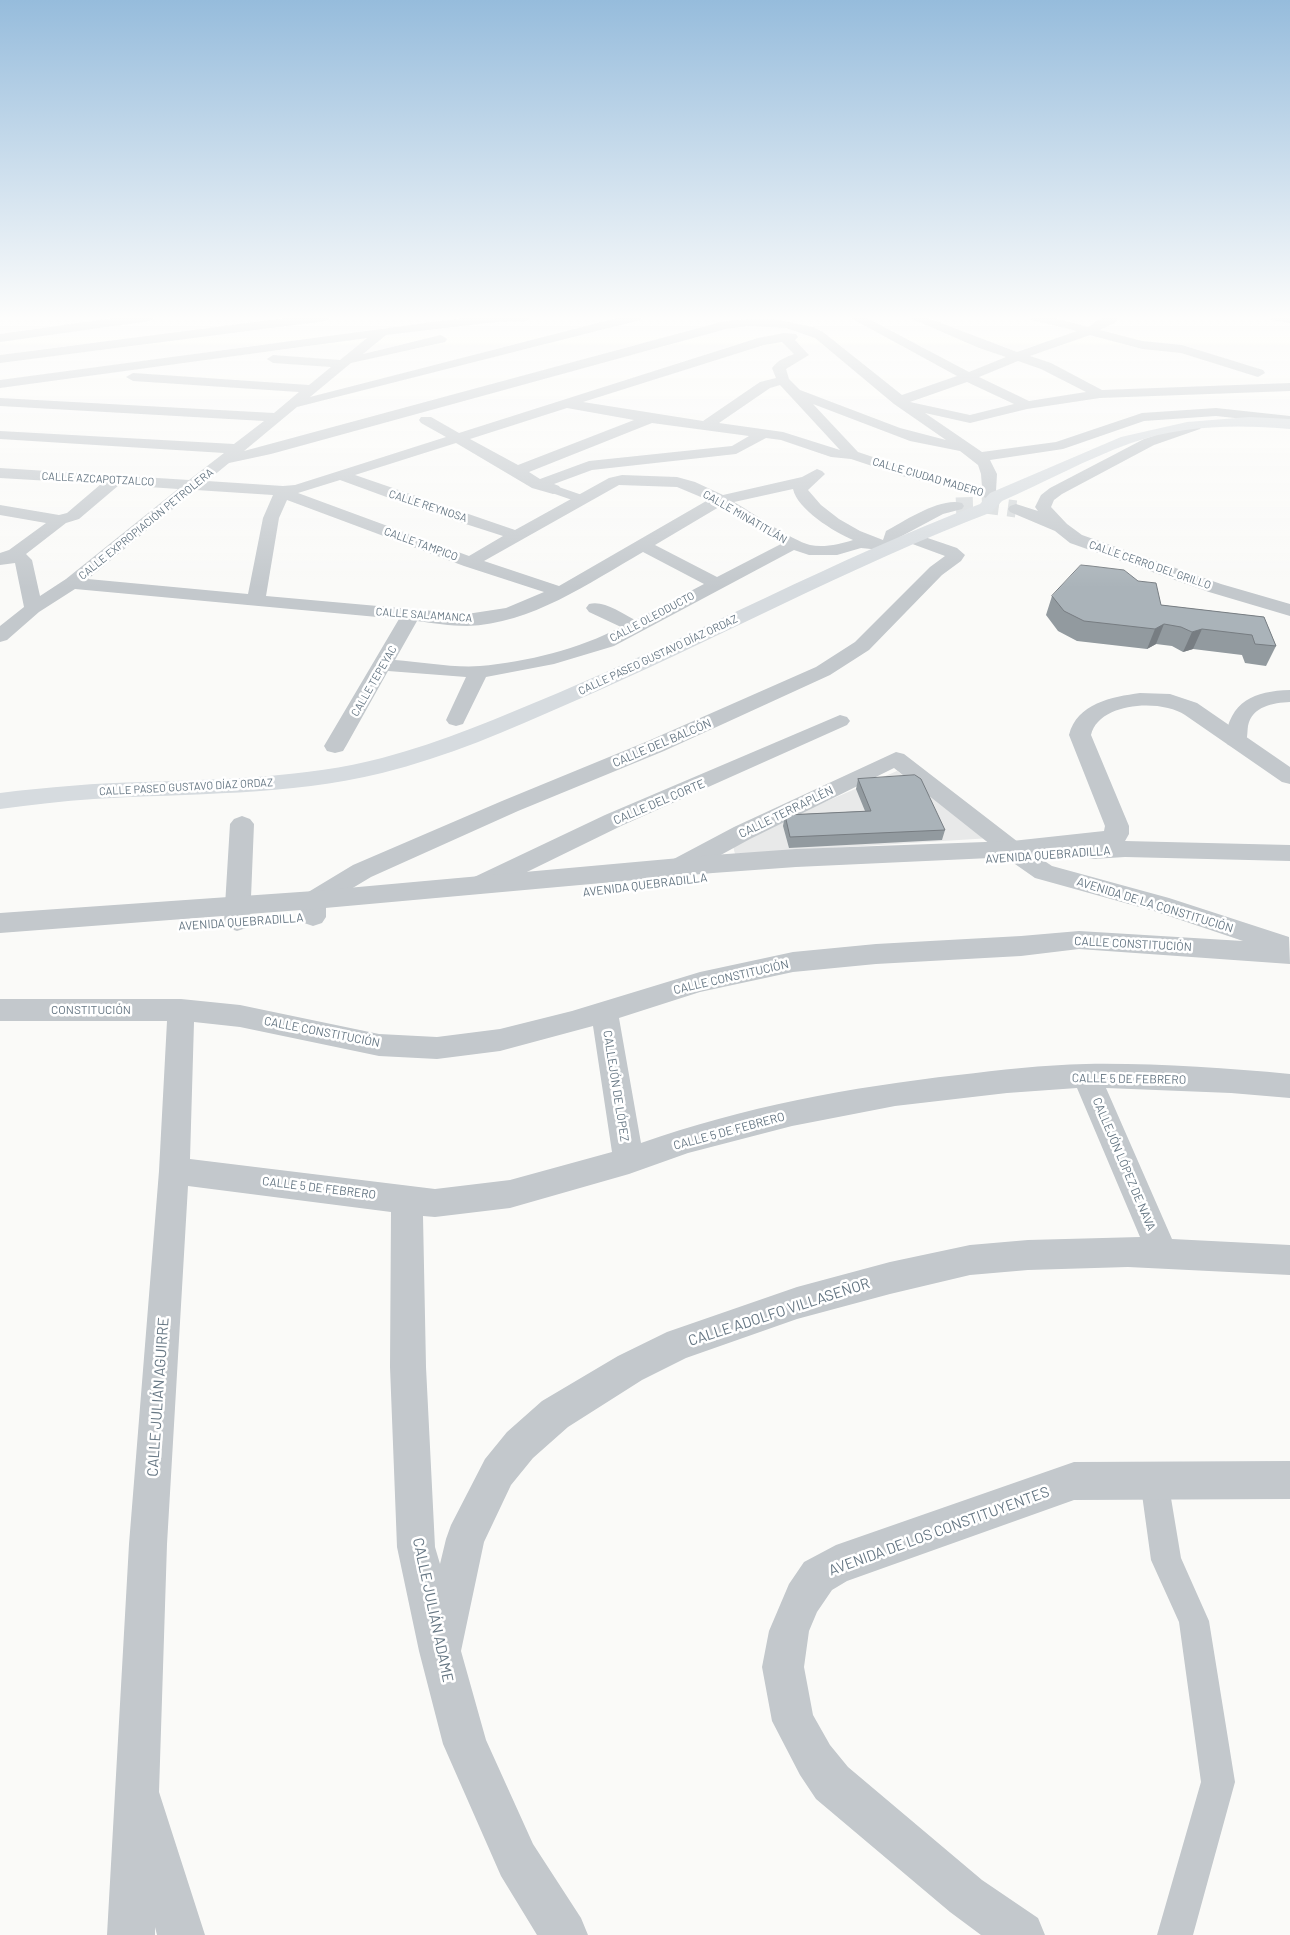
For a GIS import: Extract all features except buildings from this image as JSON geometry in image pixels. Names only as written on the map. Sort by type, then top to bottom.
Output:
[{"type":"main road","name":"CALLE PASEO GUSTAVO DÍAZ ORDAZ","points":[[0,801],[45,794],[252,785],[316,778],[386,764],[436,750],[501,726],[628,671],[891,546],[986,508],[992,495],[1126,440],[1143,435],[1195,426],[1251,423],[1290,424]]},
{"type":"street","points":[[150,407],[283,412],[299,407]]},
{"type":"street","name":"CALLE EXPROPIACIÓN PETROLERA","points":[[0,636],[33,608],[72,583],[289,407]]},
{"type":"street","points":[[408,407],[413,410]]},
{"type":"street","points":[[224,460],[423,407]]},
{"type":"street","points":[[256,601],[271,518],[283,491],[298,489],[342,476],[556,407]]},
{"type":"street","name":"CALLE CIUDAD MADERO","points":[[586,407],[788,437],[836,454],[853,455],[907,473],[992,495]]},
{"type":"street","points":[[707,425],[733,407]]},
{"type":"street","points":[[808,407],[853,455],[822,470],[806,481],[800,490],[821,515],[853,534],[891,546],[892,535],[937,510],[956,506]]},
{"type":"street","points":[[837,407],[905,435],[940,445],[974,453],[1005,454],[1058,446],[1142,417],[1216,412],[1290,420]]},
{"type":"street","points":[[908,407],[986,462],[992,495]]},
{"type":"street","points":[[924,407],[970,419],[1018,407]]},
{"type":"street","points":[[1209,407],[1216,412]]},
{"type":"street","points":[[517,470],[649,418]]},
{"type":"street","points":[[970,419],[982,431]]},
{"type":"street","points":[[426,420],[546,487],[581,499]]},
{"type":"street","name":"CALLE CERRO DEL GRILLO","points":[[1195,426],[1149,442],[1056,491],[1047,498],[1043,507],[1061,528],[1076,539],[1215,588],[1290,610]]},
{"type":"street","points":[[546,487],[589,466],[736,450],[764,433]]},
{"type":"street","points":[[0,435],[238,449]]},
{"type":"street","points":[[994,443],[1005,454]]},
{"type":"street","name":"CALLE AZCAPOTZALCO","points":[[0,473],[283,491]]},
{"type":"street","name":"CALLE REYNOSA","points":[[342,476],[428,508],[502,530],[515,536]]},
{"type":"street","points":[[33,608],[6,559],[60,520],[73,516],[117,479]]},
{"type":"street","name":"CALLE MINATITLÁN","points":[[470,562],[615,481],[655,480],[689,485],[793,544],[815,551],[837,550],[860,543],[891,546]]},
{"type":"street","name":"CALLE SALAMANCA","points":[[72,583],[467,620],[484,618],[510,613],[561,592],[718,501],[776,486],[806,481]]},
{"type":"street","name":"CALLE TAMPICO","points":[[283,491],[296,499],[470,562],[561,592]]},
{"type":"street","points":[[1016,509],[1031,512],[1044,522],[1061,528]]},
{"type":"street","points":[[0,510],[60,520]]},
{"type":"street","name":"CALLE DEL BALCÓN","points":[[314,908],[362,871],[510,806],[656,746],[823,671],[862,646],[936,571],[956,557],[951,552],[913,538]]},
{"type":"street","name":"CALLE OLEODUCTO","points":[[384,665],[478,672],[554,658],[606,642],[715,583],[793,544]]},
{"type":"street","points":[[643,545],[715,583]]},
{"type":"street","points":[[595,608],[635,627]]},
{"type":"street","name":"CALLE TEPEYAC","points":[[335,746],[412,615]]},
{"type":"street","points":[[456,720],[478,672]]},
{"type":"street","points":[[1290,696],[1267,699],[1248,708],[1241,715],[1236,740],[1290,777]]},
{"type":"street","name":"AVENIDA QUEBRADILLA","points":[[0,938],[314,908],[574,894],[750,872],[1017,853],[1098,841],[1115,837],[1116,826],[1080,735],[1082,726],[1087,718],[1096,711],[1122,702],[1155,698],[1188,707],[1236,740]]},
{"type":"street","name":"CALLE DEL CORTE","points":[[478,885],[545,851],[840,721]]},
{"type":"street","points":[[896,759],[1017,853]]},
{"type":"street","name":"CALLE TERRAPLÉN","points":[[677,868],[742,833],[896,759]]},
{"type":"street","points":[[237,914],[242,824]]},
{"type":"street","name":"AVENIDA QUEBRADILLA","points":[[314,908],[478,885],[796,858],[1017,853],[1125,848],[1287,852]]},
{"type":"street","name":"AVENIDA DE LA CONSTITUCIÓN","points":[[1017,853],[1044,872],[1160,904],[1290,948]]},
{"type":"street","name":"AVENIDA QUEBRADILLA","points":[[0,923],[237,914]]},
{"type":"street","name":"CALLE CONSTITUCIÓN","points":[[182,1010],[240,1016],[379,1045],[437,1048],[500,1040],[572,1022],[700,982],[793,962],[876,954],[1079,940],[1290,954]]},
{"type":"street","name":"CONSTITUCIÓN","points":[[0,1010],[182,1010]]},
{"type":"street","name":"CALLE JULIÁN AGUIRRE","points":[[131,1935],[148,1544],[174,1170],[182,1010]]},
{"type":"street","name":"CALLEJÓN DE LÓPEZ","points":[[604,1012],[629,1161]]},
{"type":"street","name":"CALLE 5 DE FEBRERO","points":[[174,1170],[435,1203],[510,1194],[629,1161],[687,1140],[792,1114],[895,1094],[1007,1081],[1086,1076],[1231,1081],[1290,1086]]},
{"type":"street","name":"CALLEJÓN LÓPEZ DE NAVA","points":[[1086,1076],[1162,1252]]},
{"type":"street","name":"CALLE JULIÁN ADAME","points":[[407,1199],[408,1367],[416,1547],[440,1651],[465,1744],[517,1860],[564,1935]]},
{"type":"street","name":"CALLE ADOLFO VILLASEÑOR","points":[[440,1651],[465,1539],[498,1472],[520,1445],[555,1414],[630,1368],[679,1344],[797,1303],[890,1278],[970,1260],[1037,1254],[1162,1252],[1290,1260]]},
{"type":"street","points":[[1154,1480],[1166,1560],[1194,1620],[1218,1782],[1175,1935]]},
{"type":"street","name":"AVENIDA DE LOS CONSTITUYENTES","points":[[1021,1935],[966,1896],[832,1783],[792,1722],[783,1667],[789,1631],[803,1598],[818,1576],[836,1564],[1074,1482],[1290,1480]]},
{"type":"street","points":[[137,1784],[181,1935]]},
{"type":"shaded area","points":[[897,771],[991,838],[735,854],[732,842]]},
{"type":"tunnel","points":[[956,506],[986,505],[1016,509]]}]
